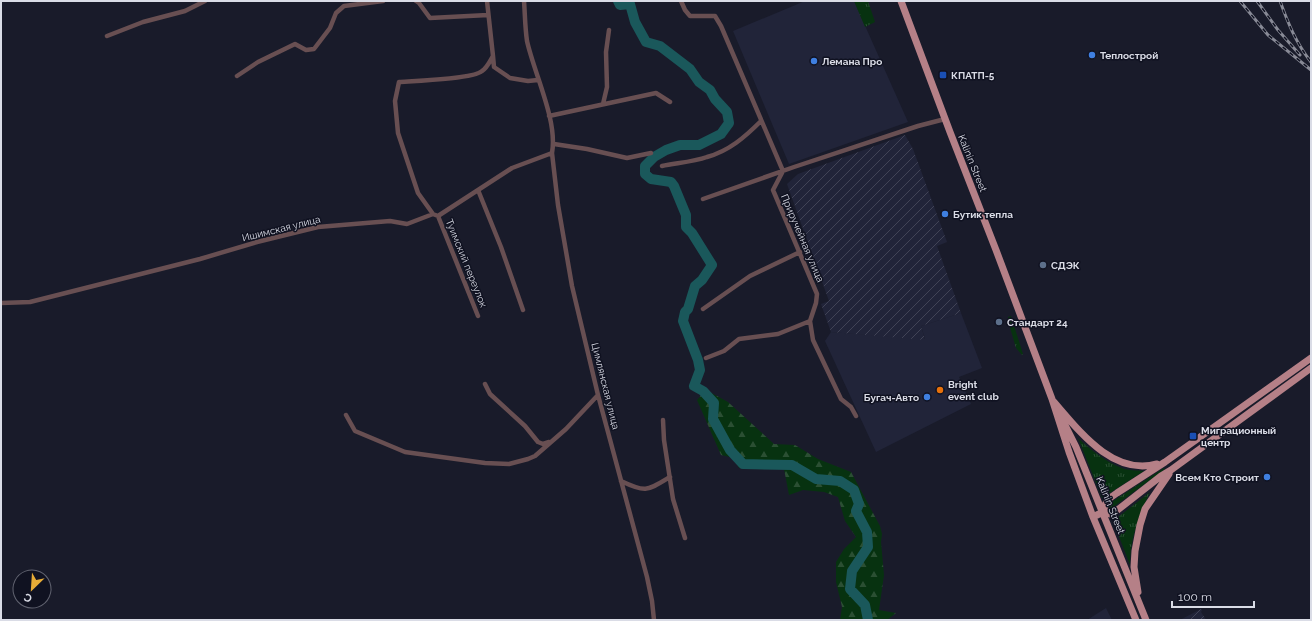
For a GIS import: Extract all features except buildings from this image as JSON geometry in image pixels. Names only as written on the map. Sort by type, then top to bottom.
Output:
[{"type":"main road","name":"Kalinin Street","points":[[902,1],[945,119],[1052,399],[1069,452],[1093,517],[1136,620]]},
{"type":"main road","points":[[1103,512],[1107,500],[1165,462],[1311,358]]},
{"type":"main road","points":[[1093,517],[1103,512],[1111,514],[1160,476],[1171,470],[1311,368]]},
{"type":"main road","name":"Kalinin Street","points":[[1052,399],[1076,447],[1146,620]]},
{"type":"main road","points":[[1052,399],[1074,425],[1093,444],[1106,454],[1122,463],[1139,466],[1151,466],[1165,462]]},
{"type":"main road","points":[[1140,604],[1134,567],[1134,551],[1140,525],[1145,509],[1171,470]]},
{"type":"street","points":[[106,36],[143,22],[185,12],[205,1]]},
{"type":"street","points":[[237,76],[258,62],[295,44],[306,50],[314,49],[330,28],[336,13],[344,6],[384,1]]},
{"type":"street","points":[[416,1],[420,3],[430,18],[488,15]]},
{"type":"street","points":[[487,1],[494,67],[510,78],[528,81],[538,80]]},
{"type":"street","points":[[524,1],[527,41],[549,116],[554,144],[627,158],[651,153]]},
{"type":"street","points":[[681,1],[685,10],[690,16],[715,16],[721,26],[783,171]]},
{"type":"street","points":[[604,104],[607,87],[606,52],[609,30]]},
{"type":"street","name":"Туимский переулок","points":[[478,316],[435,215],[418,193],[398,133],[395,101],[399,82],[477,74],[482,72],[493,56]]},
{"type":"street","points":[[549,116],[656,94],[670,102]]},
{"type":"street","points":[[703,199],[918,126],[945,119]]},
{"type":"street","points":[[662,166],[707,157],[729,148],[745,137],[761,121]]},
{"type":"street","name":"Цимлянская улица","points":[[554,144],[552,153],[558,205],[572,286],[598,395],[647,577],[654,620]]},
{"type":"street","name":"Ишимская улица","points":[[1,303],[30,302],[200,259],[257,242],[318,227],[390,221],[407,224],[435,215],[512,168],[552,153]]},
{"type":"street","name":"Приручейная улица","points":[[783,171],[773,190],[817,294],[816,303],[810,321],[813,340],[841,399],[851,407],[856,416]]},
{"type":"street","points":[[478,190],[501,247],[523,310]]},
{"type":"street","points":[[703,309],[750,276],[800,252]]},
{"type":"street","points":[[706,358],[724,351],[739,340],[778,334],[810,321]]},
{"type":"street","points":[[485,384],[490,394],[526,426],[538,442],[543,444],[552,441]]},
{"type":"street","points":[[346,415],[355,431],[408,453],[485,463],[509,464],[535,456],[598,395]]},
{"type":"street","points":[[663,420],[664,440],[673,499],[685,538]]},
{"type":"street","points":[[621,481],[634,487],[648,489],[670,477]]},
{"type":"shaded area","name":"Лемана Про","points":[[805,1],[854,1],[908,122],[789,164],[733,31]]},
{"type":"shaded area","points":[[905,135],[913,149],[947,242],[937,246],[961,313],[921,326],[925,340],[831,332],[821,304],[829,301],[787,184],[798,174]]},
{"type":"shaded area","points":[[961,313],[982,368],[959,377],[971,404],[876,452],[825,341],[831,332],[925,339],[921,326]]},
{"type":"shaded area","points":[[1106,608],[1112,620],[1087,620]]},
{"type":"shaded area","points":[[1201,609],[1201,612],[1206,620],[1180,620]]},
{"type":"green space","points":[[854,1],[868,1],[875,22],[865,27]]},
{"type":"green space","points":[[1011,316],[1023,354],[1022,355],[1016,348],[1008,321],[1008,317]]},
{"type":"green space","points":[[706,390],[728,402],[774,444],[795,445],[818,459],[851,472],[880,526],[882,534],[881,542],[884,575],[879,610],[896,613],[887,620],[840,620],[842,607],[836,582],[836,562],[844,549],[856,537],[845,521],[838,497],[824,492],[803,490],[789,495],[784,469],[739,468],[734,458],[721,455],[697,400]]},
{"type":"green space","points":[[1078,438],[1099,455],[1122,468],[1127,470],[1144,471],[1102,498]]},
{"type":"green space","points":[[1164,468],[1165,469],[1112,508],[1109,508],[1108,506],[1110,503]]},
{"type":"green space","points":[[1150,492],[1133,536],[1130,565],[1113,521]]},
{"type":"waterway","points":[[618,1],[620,5],[630,4],[635,22],[646,42],[660,46],[690,69],[699,82],[710,90],[715,99],[727,112],[729,123],[721,134],[699,145],[680,145],[666,150],[654,157],[645,166],[645,174],[651,179],[671,182],[674,186],[686,215],[686,227],[692,233],[712,265],[702,280],[695,286],[683,321],[698,360],[700,370],[694,386],[703,391],[714,403],[713,419],[730,450],[743,464],[792,465],[816,479],[840,481],[854,490],[859,504],[856,511],[867,532],[868,547],[852,571],[850,589],[865,605],[868,620]]},
{"type":"railway","points":[[1240,1],[1268,35],[1311,70]]},
{"type":"railway","points":[[1257,1],[1278,30],[1300,55]]},
{"type":"railway","points":[[1280,1],[1293,33],[1311,62]]},
{"type":"place","name":"Теплострой","points":[[1092,55]]},
{"type":"place","name":"Лемана Про","points":[[814,61]]},
{"type":"place","name":"КПАТП-5","points":[[943,75]]},
{"type":"place","name":"Бутик тепла","points":[[945,214]]},
{"type":"place","name":"СДЭК","points":[[1043,265]]},
{"type":"place","name":"Стандарт 24","points":[[999,322]]},
{"type":"place","name":"Bright event club","points":[[940,390]]},
{"type":"place","name":"Бугач-Авто","points":[[927,397]]},
{"type":"place","name":"Миграционный центр","points":[[1193,436]]},
{"type":"place","name":"Всем Кто Строит","points":[[1267,477]]}]
